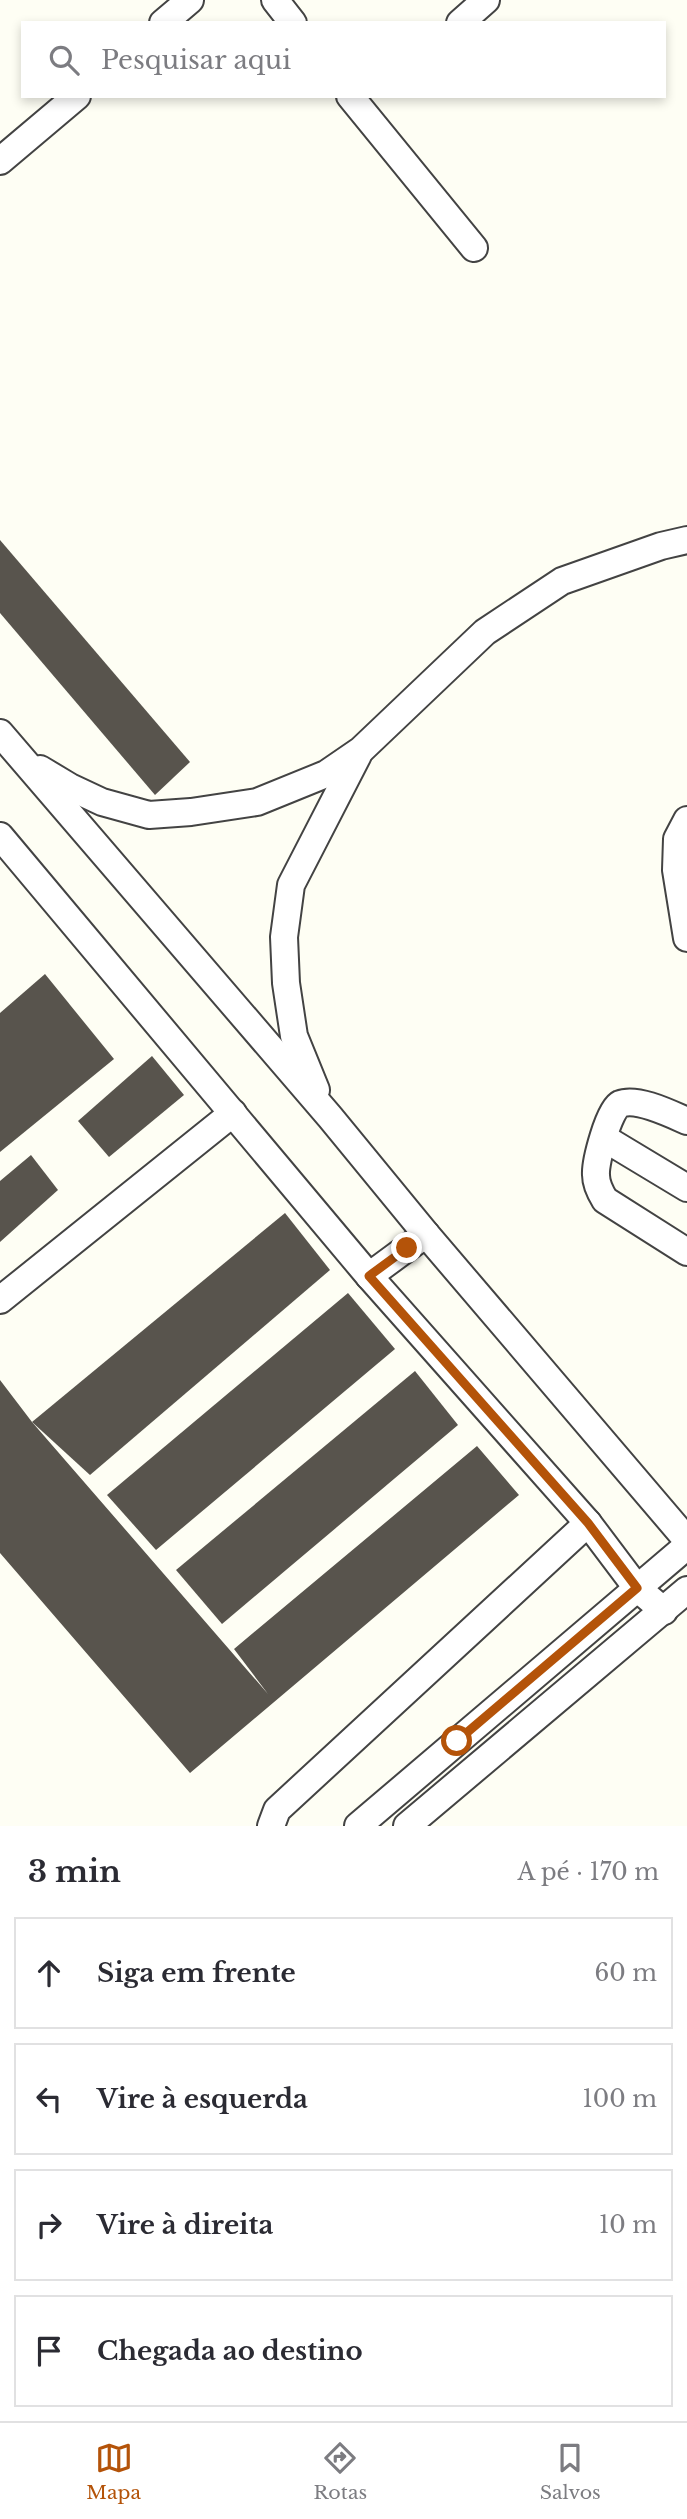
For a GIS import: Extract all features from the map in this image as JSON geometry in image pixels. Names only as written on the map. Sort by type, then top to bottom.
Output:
[{"type":"street","points":[[165,21],[190,0]]},
{"type":"street","points":[[275,0],[291,21]]},
{"type":"street","points":[[462,21],[486,0]]},
{"type":"street","points":[[0,161],[75,98]]},
{"type":"street","points":[[362,101],[474,248]]},
{"type":"street","points":[[22,758],[70,787],[102,802],[149,815],[257,802],[326,774],[361,750],[485,632],[562,581],[661,546],[687,540]]},
{"type":"street","points":[[0,733],[330,1117],[687,1540]]},
{"type":"street","points":[[330,1117],[294,1037],[286,983],[284,937],[292,886],[361,750]]},
{"type":"street","points":[[687,820],[677,839],[676,870],[687,938]]},
{"type":"street","points":[[0,836],[369,1276],[588,1523],[637,1588],[664,1611]]},
{"type":"street","points":[[687,1121],[660,1108],[623,1103],[617,1106],[611,1115],[596,1169],[596,1178],[605,1200],[687,1252]]},
{"type":"street","points":[[0,1300],[233,1113]]},
{"type":"street","points":[[604,1138],[687,1188]]},
{"type":"street","points":[[369,1276],[426,1234]]},
{"type":"street","points":[[271,1826],[277,1810],[588,1523]]},
{"type":"street","points":[[358,1826],[687,1546]]},
{"type":"street","points":[[407,1826],[687,1590]]},
{"type":"building","points":[[0,540],[190,762],[155,795],[0,613]]},
{"type":"building","points":[[45,974],[114,1059],[0,1152],[0,1013]]},
{"type":"building","points":[[152,1056],[184,1095],[109,1157],[78,1121]]},
{"type":"building","points":[[31,1155],[58,1190],[0,1242],[0,1181]]},
{"type":"building","points":[[285,1213],[330,1270],[90,1475],[32,1422]]},
{"type":"building","points":[[348,1293],[395,1349],[156,1550],[107,1495]]},
{"type":"building","points":[[415,1371],[458,1425],[222,1624],[176,1570]]},
{"type":"building","points":[[0,1380],[32,1422],[268,1694],[234,1649],[477,1446],[519,1495],[190,1773],[0,1553]]},
{"type":"route","points":[[407,1248],[369,1276],[588,1523],[637,1588],[457,1741]]}]
